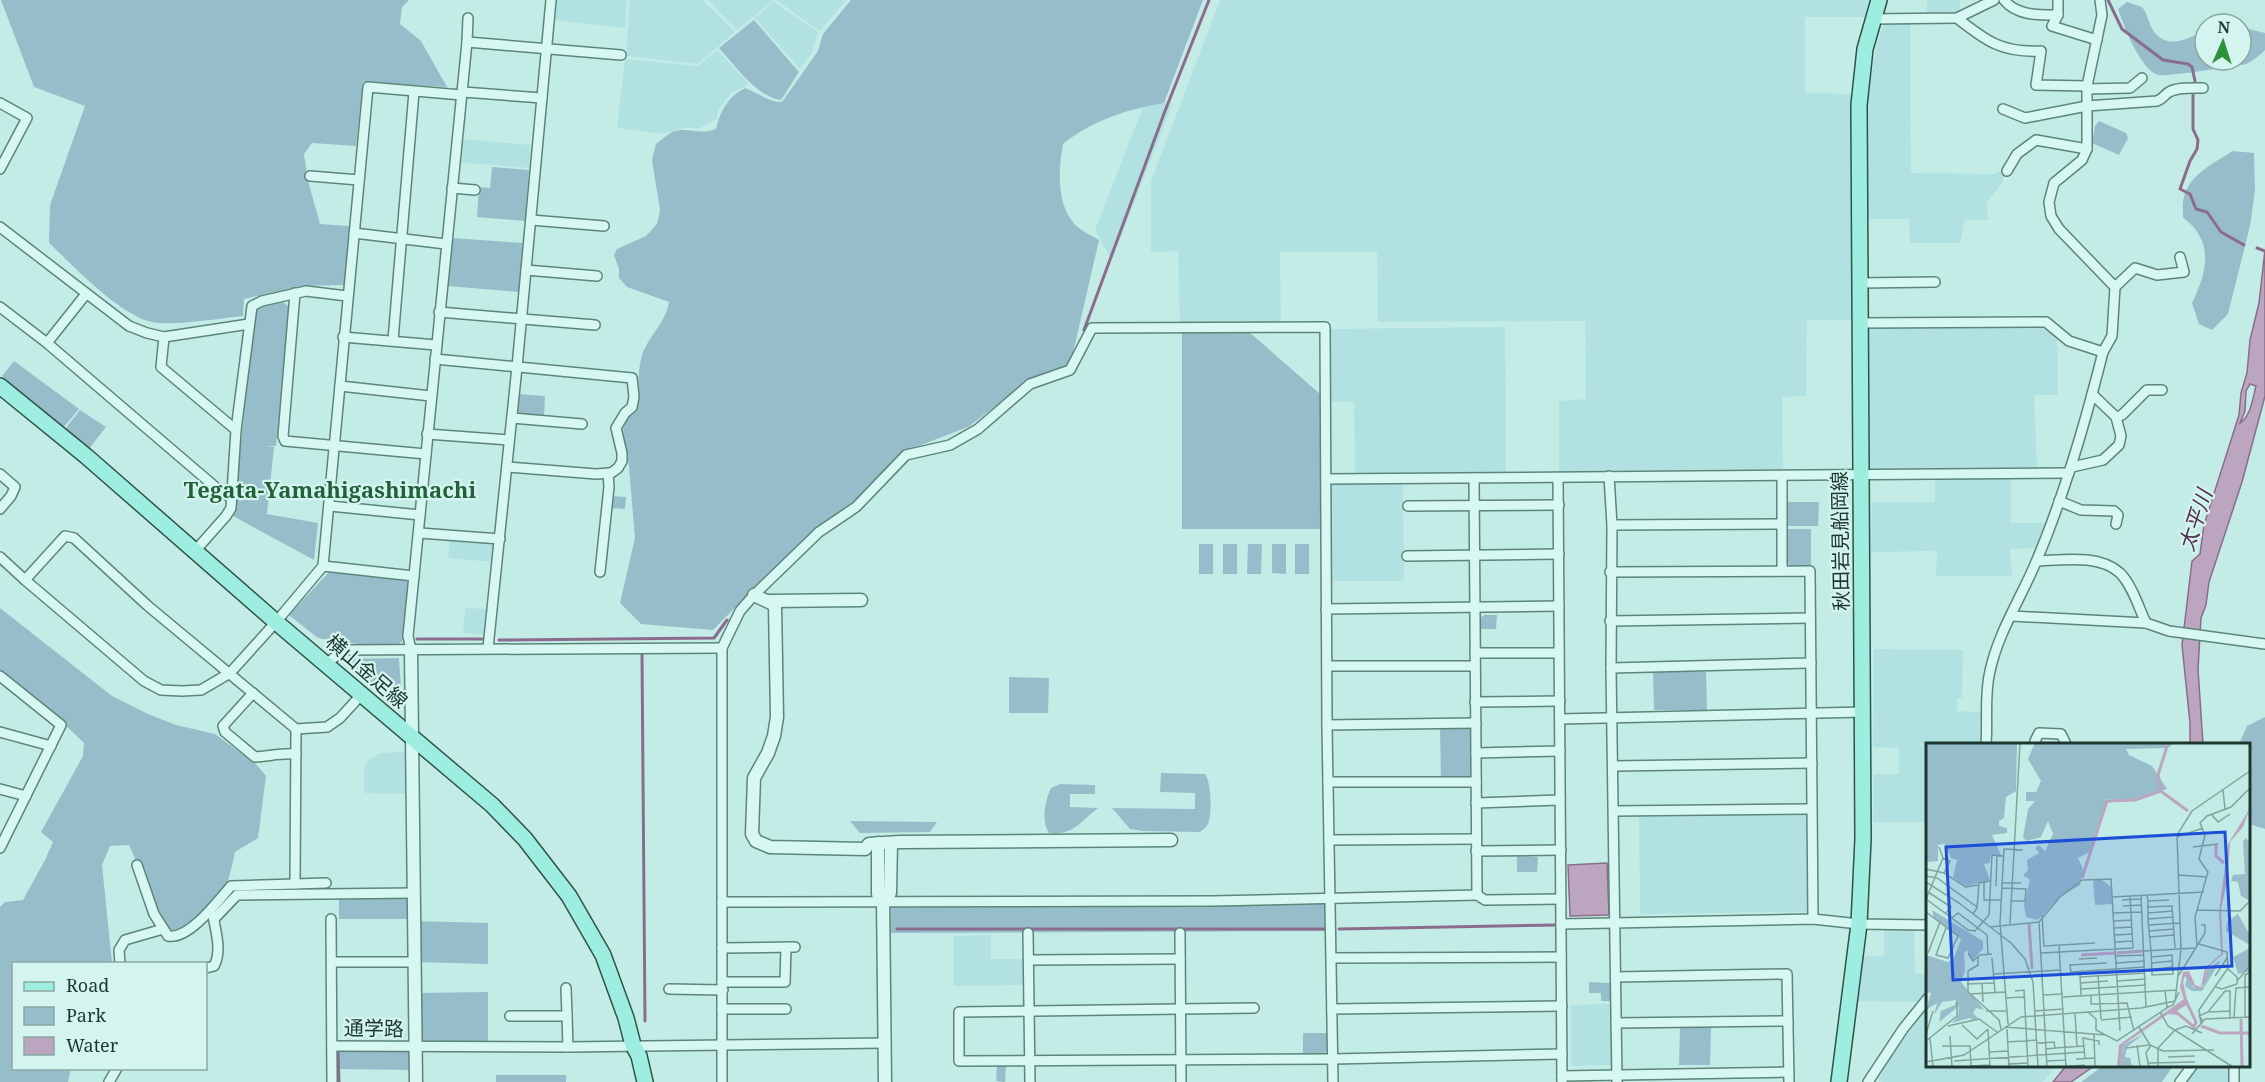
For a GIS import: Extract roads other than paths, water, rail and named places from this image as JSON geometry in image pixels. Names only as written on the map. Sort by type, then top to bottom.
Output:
[{"type":"main road","name":"秋田岩見船岡線","points":[[1839,1082],[1859,924],[1863,838],[1859,105],[1865,50],[1879,0]]},
{"type":"main road","name":"横山金足線","points":[[0,386],[86,456],[276,622],[492,805],[525,839],[552,872],[603,955],[626,1018],[633,1045],[639,1056],[645,1082]]},
{"type":"main road","name":"横山金足線","points":[[633,1045],[630,1058],[634,1082]]},
{"type":"street","points":[[488,648],[522,318],[551,0]]},
{"type":"street","points":[[1873,19],[1957,18],[1994,0]]},
{"type":"street","points":[[2004,0],[2009,7],[2030,15],[2058,15]]},
{"type":"street","points":[[2058,0],[2058,15],[2052,26],[2097,40]]},
{"type":"street","points":[[2100,0],[2102,15],[2087,88],[2087,149],[2082,160],[2054,183],[2049,202],[2051,216],[2059,229],[2115,287]]},
{"type":"street","points":[[416,1082],[414,740],[411,650],[408,636],[463,93],[468,18]]},
{"type":"street","points":[[1957,18],[1983,39],[2002,47],[2013,50],[2041,51],[2036,85],[2130,88],[2142,78]]},
{"type":"street","points":[[467,43],[545,47],[621,55]]},
{"type":"street","points":[[0,556],[117,660],[160,690],[201,690],[230,673],[323,566],[368,87],[414,92],[542,98]]},
{"type":"street","points":[[2003,109],[2025,118],[2087,106],[2157,101],[2169,93],[2186,88],[2203,88]]},
{"type":"street","points":[[393,340],[414,92]]},
{"type":"street","points":[[0,103],[27,118],[0,169]]},
{"type":"street","points":[[2007,171],[2017,154],[2036,140],[2087,149]]},
{"type":"street","points":[[310,176],[359,180]]},
{"type":"street","points":[[452,188],[475,190]]},
{"type":"street","points":[[531,220],[604,226]]},
{"type":"street","points":[[0,227],[129,326],[164,337],[249,324]]},
{"type":"street","points":[[354,234],[446,244]]},
{"type":"street","points":[[1986,743],[1986,693],[1989,672],[1997,646],[2037,561],[2070,470],[2103,352],[2112,336],[2115,287],[2135,268],[2157,275],[2184,272],[2180,257]]},
{"type":"street","points":[[526,270],[597,276]]},
{"type":"street","points":[[1860,283],[1935,282]]},
{"type":"street","points":[[195,551],[231,508],[236,430],[252,306],[262,300],[306,291],[347,296]]},
{"type":"street","points":[[296,293],[283,436],[285,441],[426,454]]},
{"type":"street","points":[[47,343],[86,294]]},
{"type":"street","points":[[0,306],[47,343],[220,491],[232,498]]},
{"type":"street","points":[[440,312],[595,325]]},
{"type":"street","points":[[1860,323],[2046,322],[2068,341],[2103,352]]},
{"type":"street","points":[[722,1082],[722,648],[740,611],[819,532],[856,507],[906,455],[951,444],[978,429],[1030,384],[1071,370],[1092,328],[1325,327],[1327,725],[1333,1082]]},
{"type":"street","points":[[164,337],[162,367],[236,430]]},
{"type":"street","points":[[344,337],[436,345]]},
{"type":"street","points":[[435,359],[632,378],[634,396],[632,407],[615,428],[622,453],[622,461],[618,468],[608,473],[507,467]]},
{"type":"street","points":[[339,386],[431,396]]},
{"type":"street","points":[[2116,417],[2122,415],[2147,390],[2162,390]]},
{"type":"street","points":[[1326,479],[1860,476],[2070,470],[2103,460],[2119,445],[2121,436],[2116,417],[2092,394]]},
{"type":"street","points":[[512,418],[582,424]]},
{"type":"street","points":[[427,434],[510,440]]},
{"type":"street","points":[[600,572],[608,473]]},
{"type":"street","points":[[0,474],[15,487],[0,509]]},
{"type":"street","points":[[1609,476],[1612,525],[1610,621],[1617,1079]]},
{"type":"street","points":[[1782,476],[1782,571]]},
{"type":"street","points":[[1474,478],[1477,895]]},
{"type":"street","points":[[1558,478],[1562,1079],[1789,1077],[1787,974],[1616,977]]},
{"type":"street","points":[[2059,501],[2081,510],[2114,511],[2118,515],[2116,524]]},
{"type":"street","points":[[1408,506],[1558,505]]},
{"type":"street","points":[[330,506],[420,515]]},
{"type":"street","points":[[1612,525],[1781,524]]},
{"type":"street","points":[[420,534],[500,539]]},
{"type":"street","points":[[25,580],[65,536],[74,538],[148,606],[296,729],[327,727],[340,718],[362,694]]},
{"type":"street","points":[[1407,556],[1559,554]]},
{"type":"street","points":[[2037,561],[2076,560],[2104,563],[2120,573],[2127,582],[2146,623]]},
{"type":"street","points":[[323,566],[414,576]]},
{"type":"street","points":[[1610,572],[1810,571],[1813,919]]},
{"type":"street","points":[[754,595],[775,605],[777,717],[768,753],[754,778],[752,834],[756,841],[770,847],[865,849],[869,844],[885,843],[1171,840]]},
{"type":"street","points":[[770,601],[861,600]]},
{"type":"street","points":[[1326,609],[1559,606]]},
{"type":"street","points":[[2012,616],[2146,623],[2169,631],[2265,644]]},
{"type":"street","points":[[1610,621],[1810,618]]},
{"type":"street","points":[[327,663],[345,650],[722,648]]},
{"type":"street","points":[[1475,653],[1560,653]]},
{"type":"street","points":[[1611,668],[1811,663]]},
{"type":"street","points":[[1327,666],[1475,666]]},
{"type":"street","points":[[0,676],[61,725],[0,847]]},
{"type":"street","points":[[253,693],[223,726],[225,732],[255,757],[279,752],[296,754]]},
{"type":"street","points":[[1475,702],[1560,701]]},
{"type":"street","points":[[1560,719],[1863,712]]},
{"type":"street","points":[[1327,725],[1476,723]]},
{"type":"street","points":[[295,884],[296,729]]},
{"type":"street","points":[[0,732],[51,746]]},
{"type":"street","points":[[2035,741],[2039,733],[2061,734],[2066,743]]},
{"type":"street","points":[[1476,753],[1560,751]]},
{"type":"street","points":[[1614,766],[1812,763]]},
{"type":"street","points":[[1328,782],[1476,782]]},
{"type":"street","points":[[0,789],[26,796]]},
{"type":"street","points":[[1476,803],[1560,800]]},
{"type":"street","points":[[1614,812],[1811,809]]},
{"type":"street","points":[[1329,840],[1476,839]]},
{"type":"street","points":[[885,843],[890,893],[883,900],[885,1082]]},
{"type":"street","points":[[1476,851],[1561,850]]},
{"type":"street","points":[[136,865],[154,914],[168,936],[175,937],[187,932],[231,886],[326,883]]},
{"type":"street","points":[[214,919],[237,895],[414,893]]},
{"type":"street","points":[[722,902],[1213,901],[1477,895],[1485,900],[1561,900]]},
{"type":"street","points":[[207,968],[214,966],[218,960],[218,943],[212,908]]},
{"type":"street","points":[[331,919],[332,1082]]},
{"type":"street","points":[[1561,924],[1813,919],[1859,924],[1926,925]]},
{"type":"street","points":[[120,962],[119,950],[125,940],[163,928]]},
{"type":"street","points":[[1028,933],[1030,1082]]},
{"type":"street","points":[[1180,933],[1181,1082]]},
{"type":"street","points":[[669,989],[785,982],[790,947],[722,948]]},
{"type":"street","points":[[1332,958],[1561,957]]},
{"type":"street","points":[[1029,960],[1180,959]]},
{"type":"street","points":[[332,962],[414,962]]},
{"type":"street","points":[[566,988],[567,1045]]},
{"type":"street","points":[[1868,1082],[1903,1029],[1926,1000]]},
{"type":"street","points":[[1332,1009],[1562,1006]]},
{"type":"street","points":[[1254,1008],[959,1012],[959,1061],[1333,1059],[1562,1054]]},
{"type":"street","points":[[723,1009],[786,1009]]},
{"type":"street","points":[[510,1016],[567,1016]]},
{"type":"street","points":[[1616,1023],[1788,1021]]},
{"type":"street","name":"通学路","points":[[332,1046],[884,1043]]},
{"type":"street","points":[[2180,1082],[2191,1067]]},
{"type":"water","points":[[2265,250],[2265,396],[2242,482],[2209,582],[2206,605],[2201,618],[2198,669],[2203,743],[2190,743],[2182,645],[2192,561],[2200,554],[2204,525],[2239,415],[2241,393],[2247,373],[2250,340],[2259,303]],"holes":[[[2250,384],[2256,386],[2253,401],[2244,420],[2240,423],[2245,411],[2246,391]]]},
{"type":"water","points":[[1607,863],[1609,915],[1570,916],[1568,865]]},
{"type":"water","points":[[2065,1067],[2093,1067],[2071,1082],[2053,1082]]},
{"type":"waterway","points":[[1084,330],[1165,111],[1209,0]]},
{"type":"waterway","points":[[2108,0],[2122,29],[2163,60],[2188,64],[2192,67],[2195,81]]},
{"type":"waterway","points":[[2193,95],[2193,129],[2198,140],[2197,149],[2180,189],[2190,194],[2196,209],[2207,212],[2221,232],[2244,245]]},
{"type":"waterway","points":[[2257,248],[2265,251]]},
{"type":"waterway","points":[[499,640],[714,638],[727,620]]},
{"type":"waterway","points":[[417,639],[482,639]]},
{"type":"waterway","points":[[642,654],[645,1021]]},
{"type":"waterway","points":[[1339,929],[1557,925]]},
{"type":"waterway","points":[[897,929],[1330,929]]},
{"type":"waterway","points":[[338,1052],[339,1082]]},
{"type":"district","name":"Tegata-Yamahigashimachi","points":[[330,489]]},
{"type":"water label","name":"太平川","points":[[2195,520]]}]
